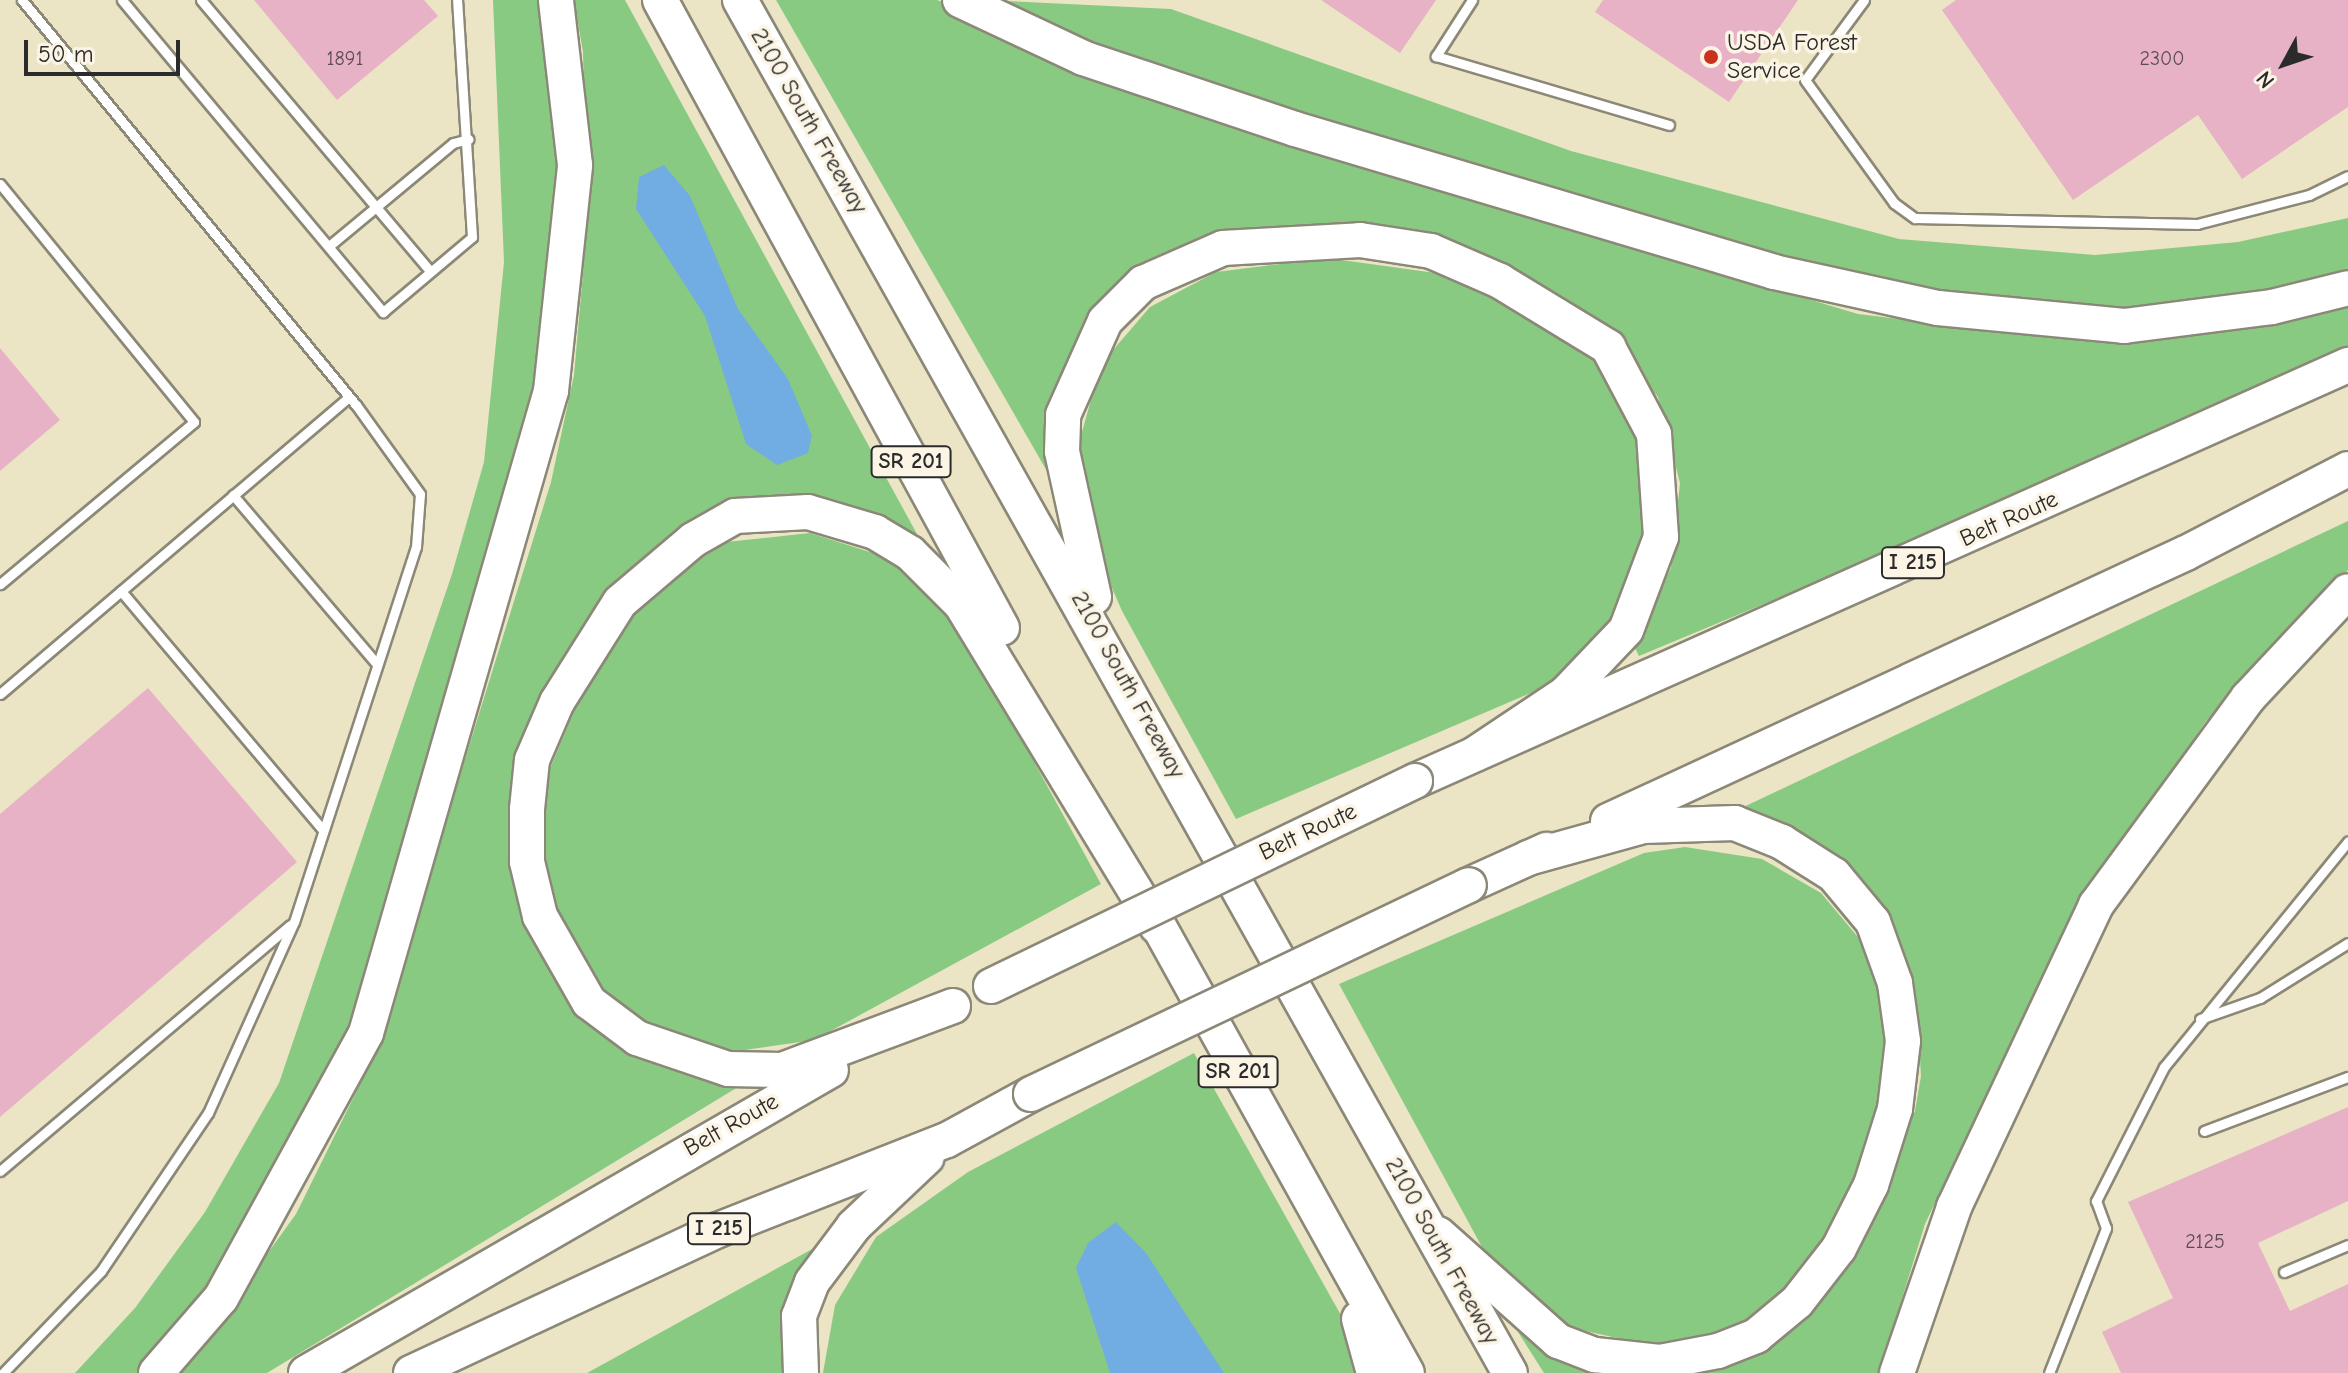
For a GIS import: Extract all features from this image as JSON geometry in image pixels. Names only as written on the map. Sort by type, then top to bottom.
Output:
[{"type":"highway","points":[[156,1373],[221,1298],[366,1033],[551,391],[575,165],[556,0]]},
{"type":"highway","name":"SR 201","points":[[660,0],[1073,757],[1157,926],[1317,1219],[1407,1373]]},
{"type":"highway","name":"2100 South Freeway","points":[[740,0],[1110,653],[1510,1373]]},
{"type":"highway","points":[[960,0],[1083,58],[1295,129],[1774,272],[1938,308],[2124,326],[2272,307],[2348,288]]},
{"type":"highway","points":[[1110,653],[1062,451],[1063,415],[1105,321],[1143,283],[1223,248],[1360,240],[1431,251],[1500,281],[1608,347],[1654,434],[1661,537],[1626,630],[1565,694],[1475,754]]},
{"type":"highway","name":"Belt Route","points":[[306,1373],[629,1181],[991,986],[1415,781],[1475,754],[1580,714],[2348,365]]},
{"type":"highway","name":"I 215","points":[[411,1373],[718,1230],[947,1140],[1031,1094],[1469,885],[2186,553],[2348,469]]},
{"type":"highway","points":[[953,1006],[782,1070],[728,1069],[637,1038],[589,1002],[540,916],[527,862],[527,809],[532,760],[557,702],[620,602],[693,540],[735,516],[808,512],[875,532],[910,553],[961,604],[1157,926]]},
{"type":"highway","points":[[1897,1373],[1954,1207],[2096,905],[2248,698],[2348,591]]},
{"type":"highway","points":[[1430,1227],[1474,1259],[1558,1341],[1595,1355],[1660,1362],[1718,1351],[1756,1336],[1797,1302],[1839,1248],[1871,1185],[1895,1109],[1903,1041],[1895,983],[1873,922],[1834,875],[1782,842],[1735,823],[1643,826],[1528,858]]},
{"type":"highway","points":[[801,1373],[799,1316],[827,1258],[947,1140]]},
{"type":"highway","points":[[1317,1219],[1372,1348],[1374,1373]]},
{"type":"lane","points":[[3,1373],[101,1271],[178,1167],[294,922],[416,547],[420,494],[349,397],[22,0]]},
{"type":"lane","points":[[139,0],[126,4],[383,312],[472,237],[469,139],[457,0]]},
{"type":"lane","points":[[201,0],[430,271]]},
{"type":"lane","points":[[1472,0],[1436,56],[1669,125]]},
{"type":"lane","points":[[1864,0],[1805,80],[1894,203],[1915,218],[2197,224],[2309,195],[2348,176]]},
{"type":"lane","points":[[329,246],[453,143],[469,139]]},
{"type":"lane","points":[[0,184],[194,422],[0,584]]},
{"type":"lane","points":[[0,694],[349,397]]},
{"type":"lane","points":[[233,495],[377,664]]},
{"type":"lane","points":[[121,591],[323,830]]},
{"type":"lane","points":[[2049,1373],[2106,1228],[2096,1201],[2164,1067],[2348,841]]},
{"type":"lane","points":[[0,1171],[294,922]]},
{"type":"lane","points":[[2200,1019],[2260,998],[2348,943]]},
{"type":"lane","points":[[2204,1131],[2348,1077]]},
{"type":"lane","points":[[2284,1272],[2348,1245]]},
{"type":"green space","points":[[493,0],[540,0],[562,148],[545,391],[364,1013],[295,1166],[150,1373],[75,1373],[135,1308],[205,1212],[279,1083],[452,574],[484,462],[504,262]]},
{"type":"green space","points":[[574,0],[625,0],[929,556],[809,509],[650,558],[512,814],[512,879],[530,934],[580,1009],[732,1075],[738,1087],[267,1373],[181,1373],[296,1214],[371,1062],[551,482],[574,375],[587,227],[583,52]]},
{"type":"green space","points":[[776,0],[937,0],[1511,210],[1858,314],[2060,338],[2160,336],[2348,306],[2348,351],[2114,458],[1639,656],[1633,644],[1671,568],[1680,483],[1658,397],[1596,320],[1490,263],[1358,235],[1130,286],[1048,448],[1048,473]]},
{"type":"green space","points":[[987,0],[1171,9],[1571,151],[1899,239],[2095,255],[2238,242],[2348,218],[2348,282],[2118,315],[1938,304],[1119,60]]},
{"type":"green space","points":[[1327,258],[1450,275],[1499,293],[1584,341],[1620,382],[1653,458],[1637,595],[1552,684],[1236,819],[1122,611],[1092,542],[1075,457],[1101,364],[1150,307],[1216,272]]},
{"type":"green space","points":[[2348,521],[2348,570],[2206,721],[2068,924],[1925,1224],[1879,1373],[1681,1373],[1725,1361],[1877,1204],[1915,1111],[1921,1076],[1917,1011],[1894,945],[1733,812]]},
{"type":"green space","points":[[810,533],[892,559],[929,589],[977,658],[1101,884],[814,1040],[724,1053],[640,1025],[603,997],[543,900],[544,783],[593,666],[633,610],[692,558],[726,542]]},
{"type":"green space","points":[[1685,847],[1762,859],[1821,893],[1873,955],[1898,1034],[1854,1198],[1795,1285],[1751,1321],[1692,1343],[1653,1346],[1563,1326],[1489,1260],[1339,984],[1644,853]]},
{"type":"green space","points":[[1194,1053],[1356,1342],[1364,1373],[823,1373],[835,1305],[876,1237],[968,1172]]},
{"type":"green space","points":[[814,1248],[821,1259],[798,1373],[587,1373]]},
{"type":"green space","points":[[1518,1332],[1562,1358],[1619,1373],[1544,1373]]},
{"type":"water","points":[[664,165],[690,196],[738,309],[788,379],[812,436],[808,453],[777,465],[746,444],[705,316],[636,209],[639,177]]},
{"type":"water","points":[[1116,1222],[1146,1253],[1224,1373],[1110,1373],[1076,1268],[1088,1243]]},
{"type":"building","points":[[254,0],[424,0],[438,16],[337,100]]},
{"type":"building","points":[[1321,0],[1436,0],[1400,53]]},
{"type":"building","name":"USDA Forest Service","points":[[1603,0],[1798,0],[1729,102],[1595,12]]},
{"type":"building","points":[[1956,0],[2348,0],[2348,107],[2242,179],[2198,115],[2073,200],[1942,10]]},
{"type":"building","points":[[0,348],[60,420],[0,471]]},
{"type":"building","points":[[148,688],[297,862],[0,1117],[0,814]]},
{"type":"building","points":[[2348,1107],[2348,1201],[2258,1243],[2290,1311],[2348,1284],[2348,1373],[2121,1373],[2102,1332],[2173,1298],[2128,1202]]},
{"type":"place","name":"USDA Forest Service","points":[[1711,57]]}]
